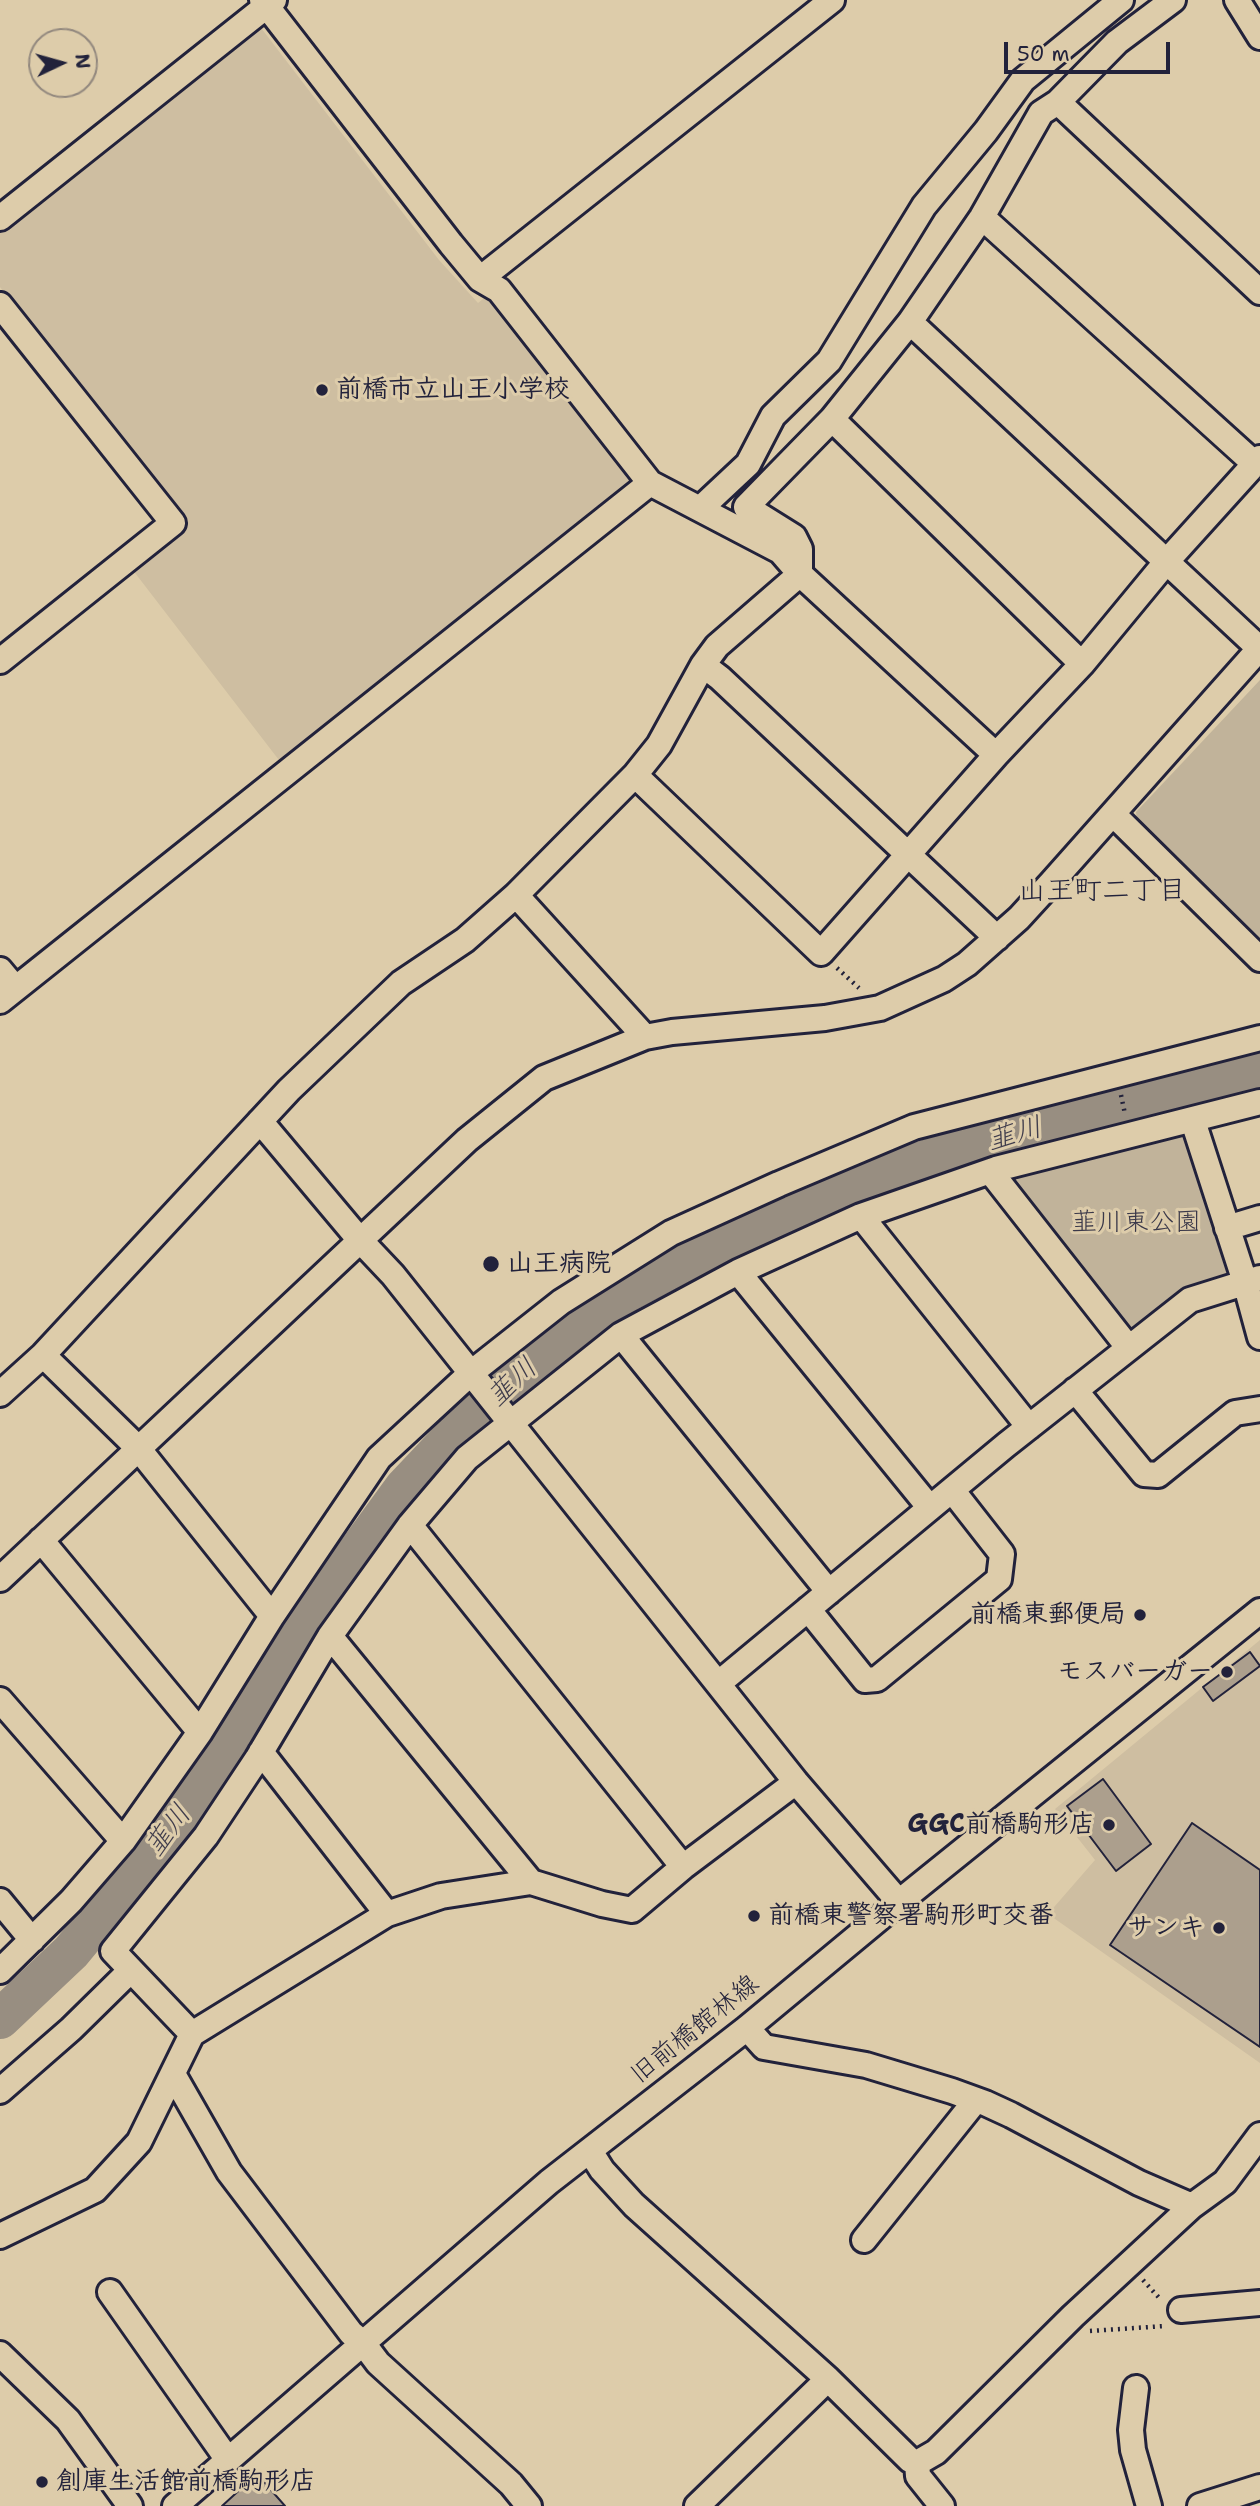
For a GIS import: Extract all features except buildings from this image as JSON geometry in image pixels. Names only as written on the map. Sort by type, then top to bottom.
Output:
[{"type":"street","points":[[480,279],[832,0]]},
{"type":"street","points":[[701,508],[748,464],[773,416],[829,361],[924,206],[986,131],[1023,79],[1121,0]]},
{"type":"street","points":[[0,1394],[43,1355],[289,1090],[401,983],[465,940],[516,895],[635,775],[659,745],[703,665],[717,646],[800,574],[800,550],[794,537],[746,507],[832,419],[910,322],[982,217],[1041,113],[1058,102],[1116,42],[1173,0]]},
{"type":"street","points":[[1237,0],[1260,37]]},
{"type":"street","points":[[0,218],[267,2],[480,279],[499,290],[650,482],[780,551],[800,574],[996,755]]},
{"type":"street","points":[[1058,102],[1260,292]]},
{"type":"street","points":[[635,775],[821,953],[996,755],[1082,664],[1167,561],[1257,461],[982,217]]},
{"type":"street","points":[[0,305],[173,523],[0,662]]},
{"type":"street","points":[[0,1579],[359,1239],[467,1140],[544,1078],[645,1037],[672,1032],[825,1018],[880,1008],[944,979],[967,964],[997,938],[1043,892],[1260,649],[910,322]]},
{"type":"street","points":[[832,419],[1082,664]]},
{"type":"street","points":[[5,986],[650,482]]},
{"type":"street","points":[[703,665],[997,938]]},
{"type":"street","points":[[1112,814],[1260,959]]},
{"type":"street","points":[[516,895],[645,1037]]},
{"type":"street","points":[[0,1971],[71,1900],[122,1841],[200,1731],[272,1616],[379,1458],[561,1302],[671,1233],[914,1127],[1260,1038]]},
{"type":"street","points":[[192,2034],[113,1951],[206,1836],[261,1752],[330,1636],[410,1525],[467,1458],[621,1335],[738,1272],[861,1216],[990,1171],[1260,1102]]},
{"type":"street","points":[[260,1121],[359,1239],[393,1275],[796,1782],[899,1902]]},
{"type":"street","points":[[1193,1121],[1227,1228],[1252,1280],[1260,1337]]},
{"type":"street","points":[[990,1171],[1128,1347]]},
{"type":"street","points":[[861,1216],[1029,1427]]},
{"type":"street","points":[[1227,1228],[1260,1218]]},
{"type":"street","points":[[738,1272],[930,1508]]},
{"type":"street","points":[[719,1683],[1029,1427],[1190,1300],[1252,1280]]},
{"type":"street","points":[[621,1335],[829,1592]]},
{"type":"street","points":[[43,1355],[138,1448],[272,1616]]},
{"type":"street","points":[[1075,1390],[1144,1474],[1158,1475],[1235,1413],[1260,1409]]},
{"type":"street","points":[[808,1609],[865,1680],[877,1679],[989,1588],[999,1579],[1002,1554],[952,1490]]},
{"type":"street","points":[[410,1525],[683,1867]]},
{"type":"street","points":[[41,1540],[200,1731]]},
{"type":"street","name":"旧前橋館林線","points":[[175,2506],[549,2182],[747,2028],[1260,1611]]},
{"type":"street","points":[[330,1636],[531,1882]]},
{"type":"street","points":[[0,1700],[122,1841]]},
{"type":"street","points":[[261,1752],[387,1914]]},
{"type":"street","points":[[0,2236],[95,2190],[139,2142],[192,2034],[387,1914],[441,1896],[531,1882],[602,1904],[632,1910],[683,1867],[796,1782]]},
{"type":"street","points":[[0,1901],[32,1940]]},
{"type":"street","points":[[0,2091],[71,2029],[131,1970]]},
{"type":"street","points":[[747,2028],[764,2047],[866,2066],[976,2100],[1011,2115],[1139,2183],[1192,2206]]},
{"type":"street","points":[[173,2074],[229,2172],[351,2333],[363,2343],[378,2363],[511,2484],[529,2506]]},
{"type":"street","points":[[864,2239],[976,2100]]},
{"type":"street","points":[[917,2463],[936,2452],[1056,2333],[1192,2206],[1226,2182],[1259,2138]]},
{"type":"street","points":[[590,2151],[634,2205],[828,2379],[910,2460],[917,2463]]},
{"type":"street","points":[[110,2292],[228,2460]]},
{"type":"street","points":[[1181,2311],[1260,2303]]},
{"type":"street","points":[[0,2354],[68,2420],[130,2506]]},
{"type":"street","points":[[697,2506],[828,2379]]},
{"type":"street","points":[[1136,2388],[1131,2430],[1133,2450],[1149,2506]]},
{"type":"street","points":[[917,2463],[918,2476],[942,2506]]},
{"type":"street","points":[[1200,2506],[1260,2487]]},
{"type":"path","points":[[821,953],[880,1008]]},
{"type":"path","points":[[1120,1093],[1128,1125]]},
{"type":"path","points":[[1056,2333],[1182,2325],[1181,2311],[1169,2310],[1129,2264]]},
{"type":"shaded area","name":"前橋市立山王小学校","points":[[258,24],[439,260],[478,303],[488,295],[634,477],[633,485],[282,764],[132,569],[185,527],[0,287],[0,228]]},
{"type":"shaded area","points":[[1260,1640],[1260,2063],[1048,1914],[1095,1860],[1055,1809]]},
{"type":"green space","points":[[1260,680],[1260,943],[1138,829],[1136,812]]},
{"type":"green space","name":"韮川東公園","points":[[1178,1134],[1190,1142],[1229,1273],[1222,1281],[1181,1291],[1138,1330],[1123,1328],[1012,1186],[1018,1174]]},
{"type":"waterway","name":"韮川","points":[[0,2019],[71,1952],[158,1847],[235,1739],[312,1614],[404,1488],[457,1432],[525,1370],[583,1323],[629,1291],[716,1245],[878,1175],[1094,1111],[1260,1070]]},
{"type":"place","name":"前橋市立山王小学校","points":[[322,390]]},
{"type":"place","name":"山王病院","points":[[491,1264]]},
{"type":"place","name":"前橋東郵便局","points":[[1140,1615]]},
{"type":"place","name":"モスバーガー","points":[[1227,1672]]},
{"type":"place","name":"GGC前橋駒形店","points":[[1109,1825]]},
{"type":"place","name":"前橋東警察署駒形町交番","points":[[754,1916]]},
{"type":"place","name":"サンキ","points":[[1219,1928]]},
{"type":"place","name":"創庫生活館前橋駒形店","points":[[42,2482]]},
{"type":"district","name":"山王町二丁目","points":[[1102,892]]}]
